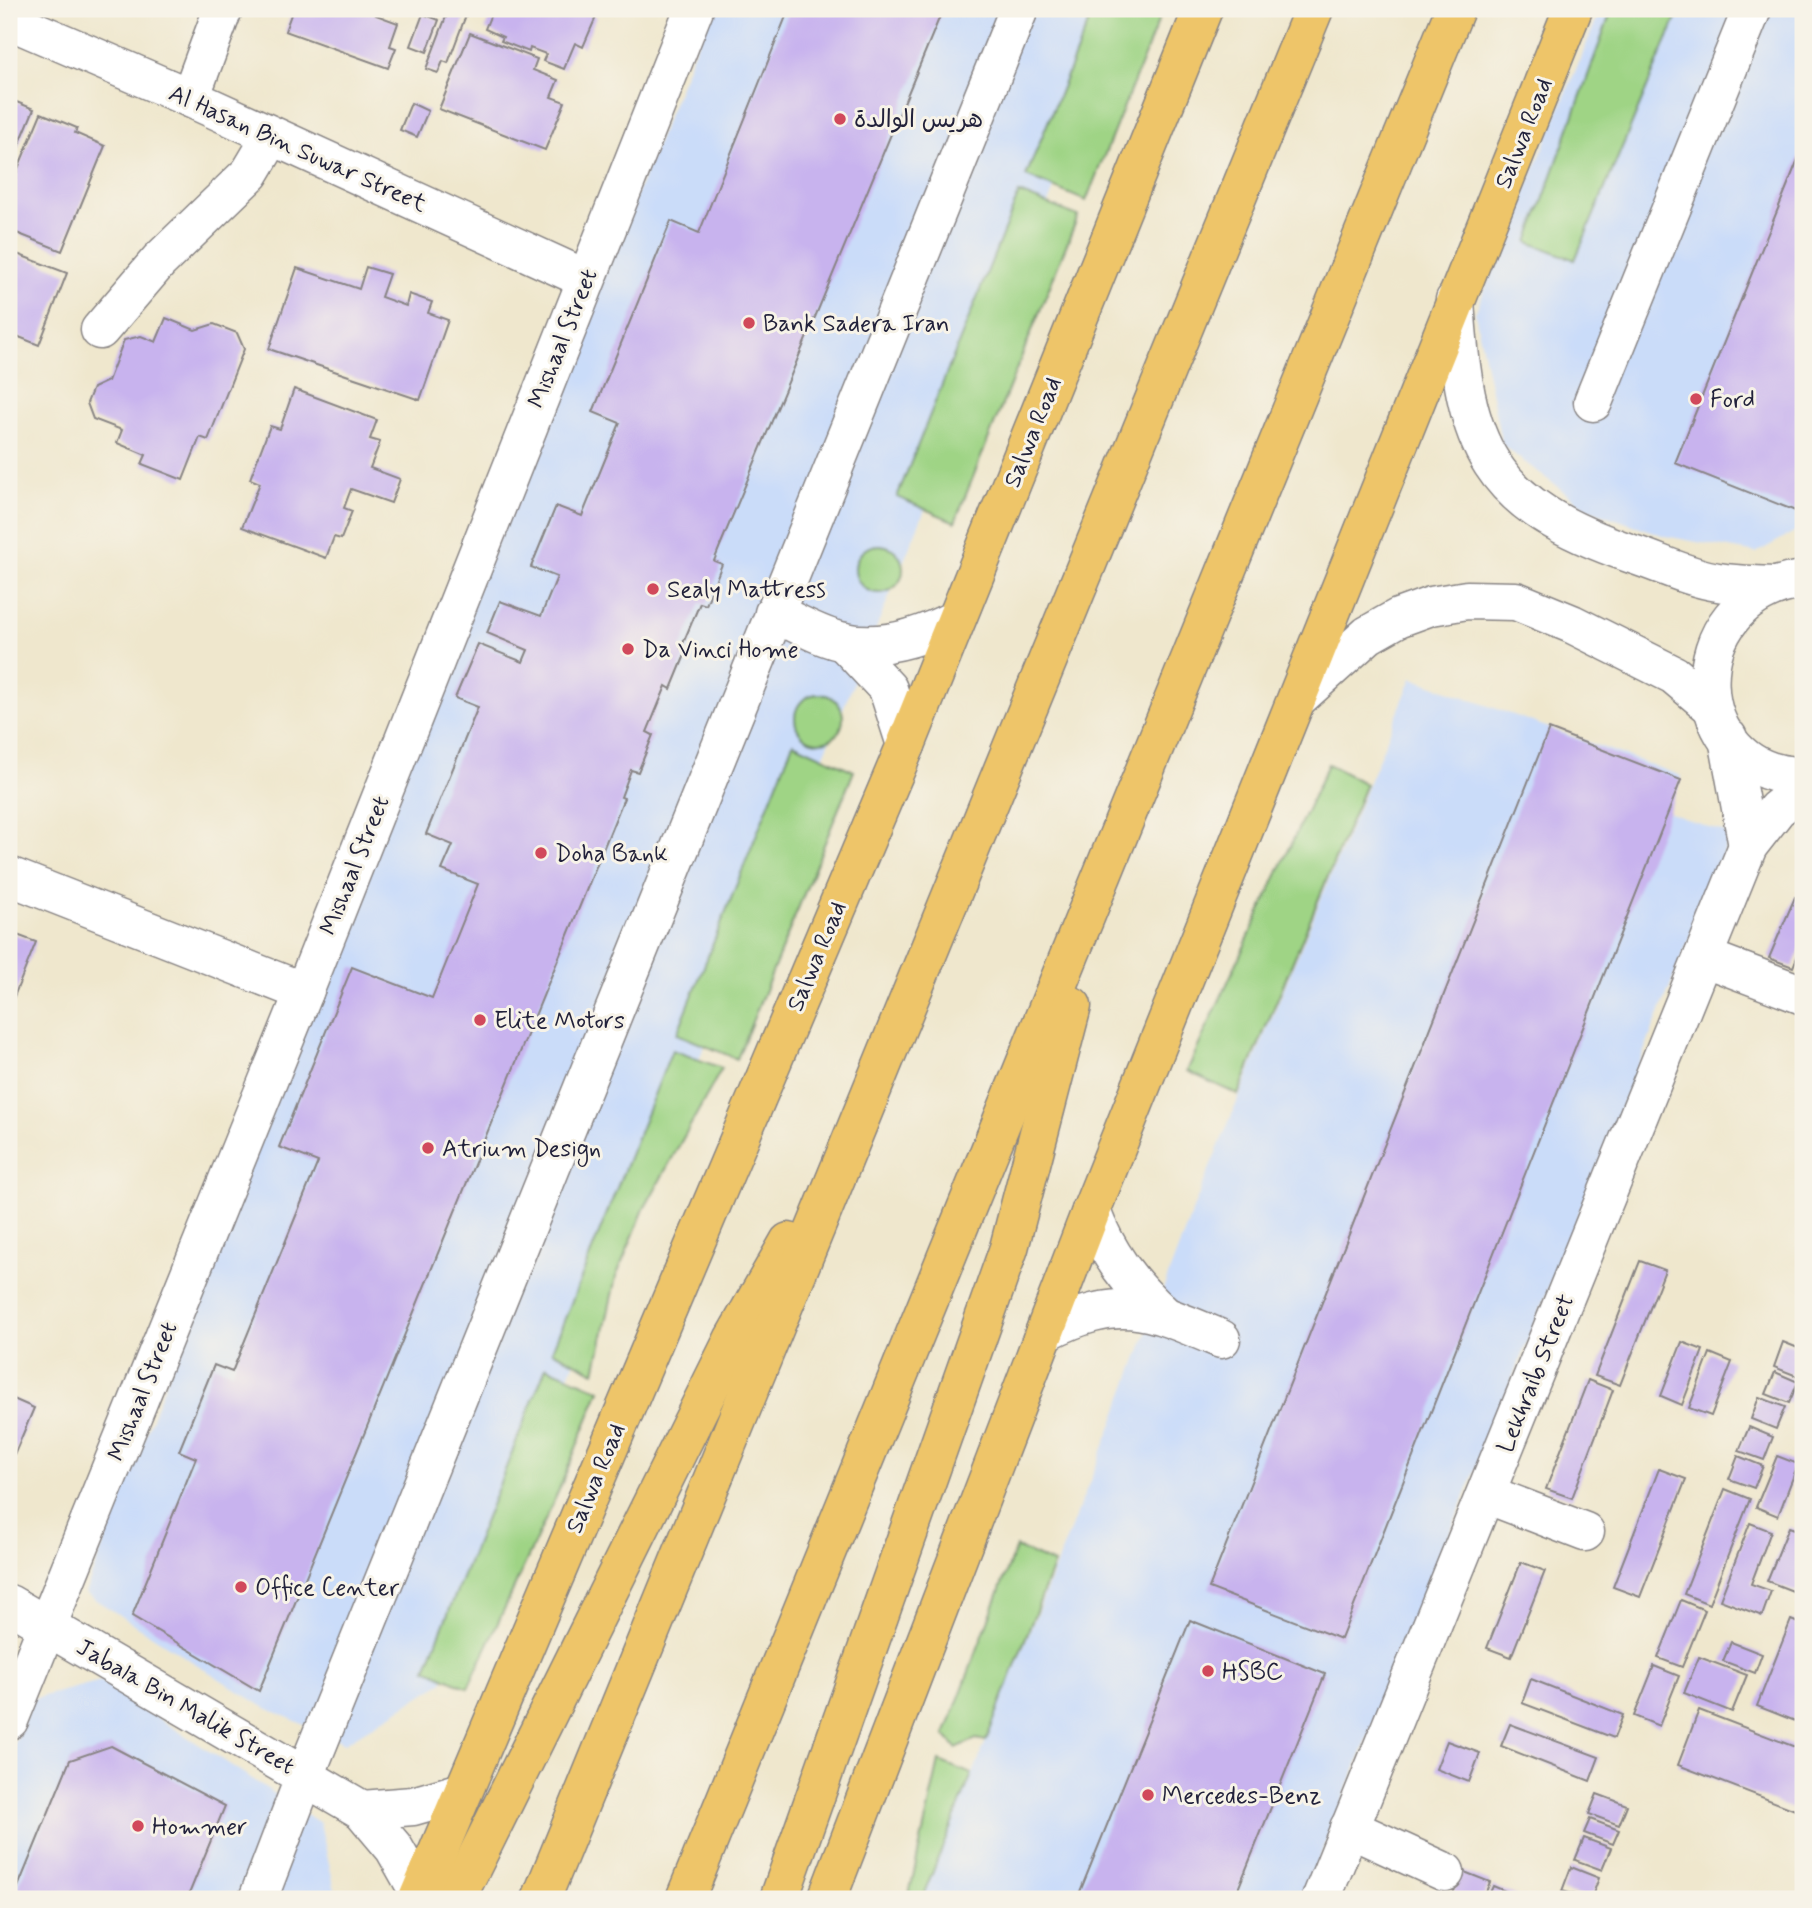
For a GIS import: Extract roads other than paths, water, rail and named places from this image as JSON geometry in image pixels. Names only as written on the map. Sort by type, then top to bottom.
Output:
[{"type":"main road","name":"Salwa Road","points":[[431,1898],[462,1792],[906,745],[1203,9]]},
{"type":"main road","points":[[541,1899],[1314,9]]},
{"type":"main road","points":[[685,1899],[1455,9]]},
{"type":"main road","name":"Salwa Road","points":[[827,1899],[1091,1212],[1573,9]]},
{"type":"main road","points":[[779,1899],[1009,1248],[1108,865]]},
{"type":"main road","points":[[431,1898],[733,1340],[866,1107]]},
{"type":"street","points":[[190,98],[223,9]]},
{"type":"street","name":"Mishaal Street","points":[[9,1720],[304,992],[694,9]]},
{"type":"street","points":[[258,1899],[305,1776],[1019,9]]},
{"type":"street","points":[[1593,402],[1752,9]]},
{"type":"street","name":"Al Hasan Bin Suwar Street","points":[[9,20],[190,98],[586,279]]},
{"type":"street","points":[[100,330],[166,254],[250,173],[272,136]]},
{"type":"street","points":[[1455,300],[1458,359],[1467,409],[1499,476],[1524,501],[1559,525],[1716,582],[1793,582]]},
{"type":"street","points":[[1748,846],[1709,671],[1718,635],[1740,606],[1793,582]]},
{"type":"street","points":[[1298,698],[1368,635],[1398,618],[1431,606],[1467,600],[1516,601],[1572,624],[1674,675],[1720,722],[1746,757],[1769,770],[1803,776]]},
{"type":"street","points":[[774,613],[844,642],[880,644],[910,639],[956,619]]},
{"type":"street","points":[[844,642],[888,689],[906,745]]},
{"type":"street","name":"Lekhraib Street","points":[[1321,1899],[1748,846],[1777,809],[1803,789]]},
{"type":"street","points":[[9,876],[304,992]]},
{"type":"street","points":[[1703,957],[1803,995]]},
{"type":"street","points":[[1091,1212],[1102,1241],[1118,1267],[1138,1292],[1164,1315]]},
{"type":"street","points":[[1045,1332],[1072,1318],[1100,1310],[1130,1307],[1164,1315],[1221,1339]]},
{"type":"street","points":[[1486,1494],[1585,1532]]},
{"type":"street","name":"Jabala Bin Malik Street","points":[[9,1604],[362,1810],[431,1898]]},
{"type":"street","points":[[362,1810],[413,1806],[462,1792]]},
{"type":"street","points":[[1349,1828],[1445,1872]]},
{"type":"place","name":"هريس الوالدة","points":[[840,119]]},
{"type":"place","name":"Bank Sadera Iran","points":[[749,323]]},
{"type":"place","name":"Ford","points":[[1696,399]]},
{"type":"place","name":"Sealy Mattress","points":[[653,589]]},
{"type":"place","name":"Da Vinci Home","points":[[628,649]]},
{"type":"place","name":"Doha Bank","points":[[541,853]]},
{"type":"place","name":"Elite Motors","points":[[480,1020]]},
{"type":"place","name":"Atrium Design","points":[[428,1148]]},
{"type":"place","name":"Office Center","points":[[241,1587]]},
{"type":"place","name":"HSBC","points":[[1208,1671]]},
{"type":"place","name":"Mercedes-Benz","points":[[1148,1795]]},
{"type":"place","name":"Hommer","points":[[138,1826]]}]
